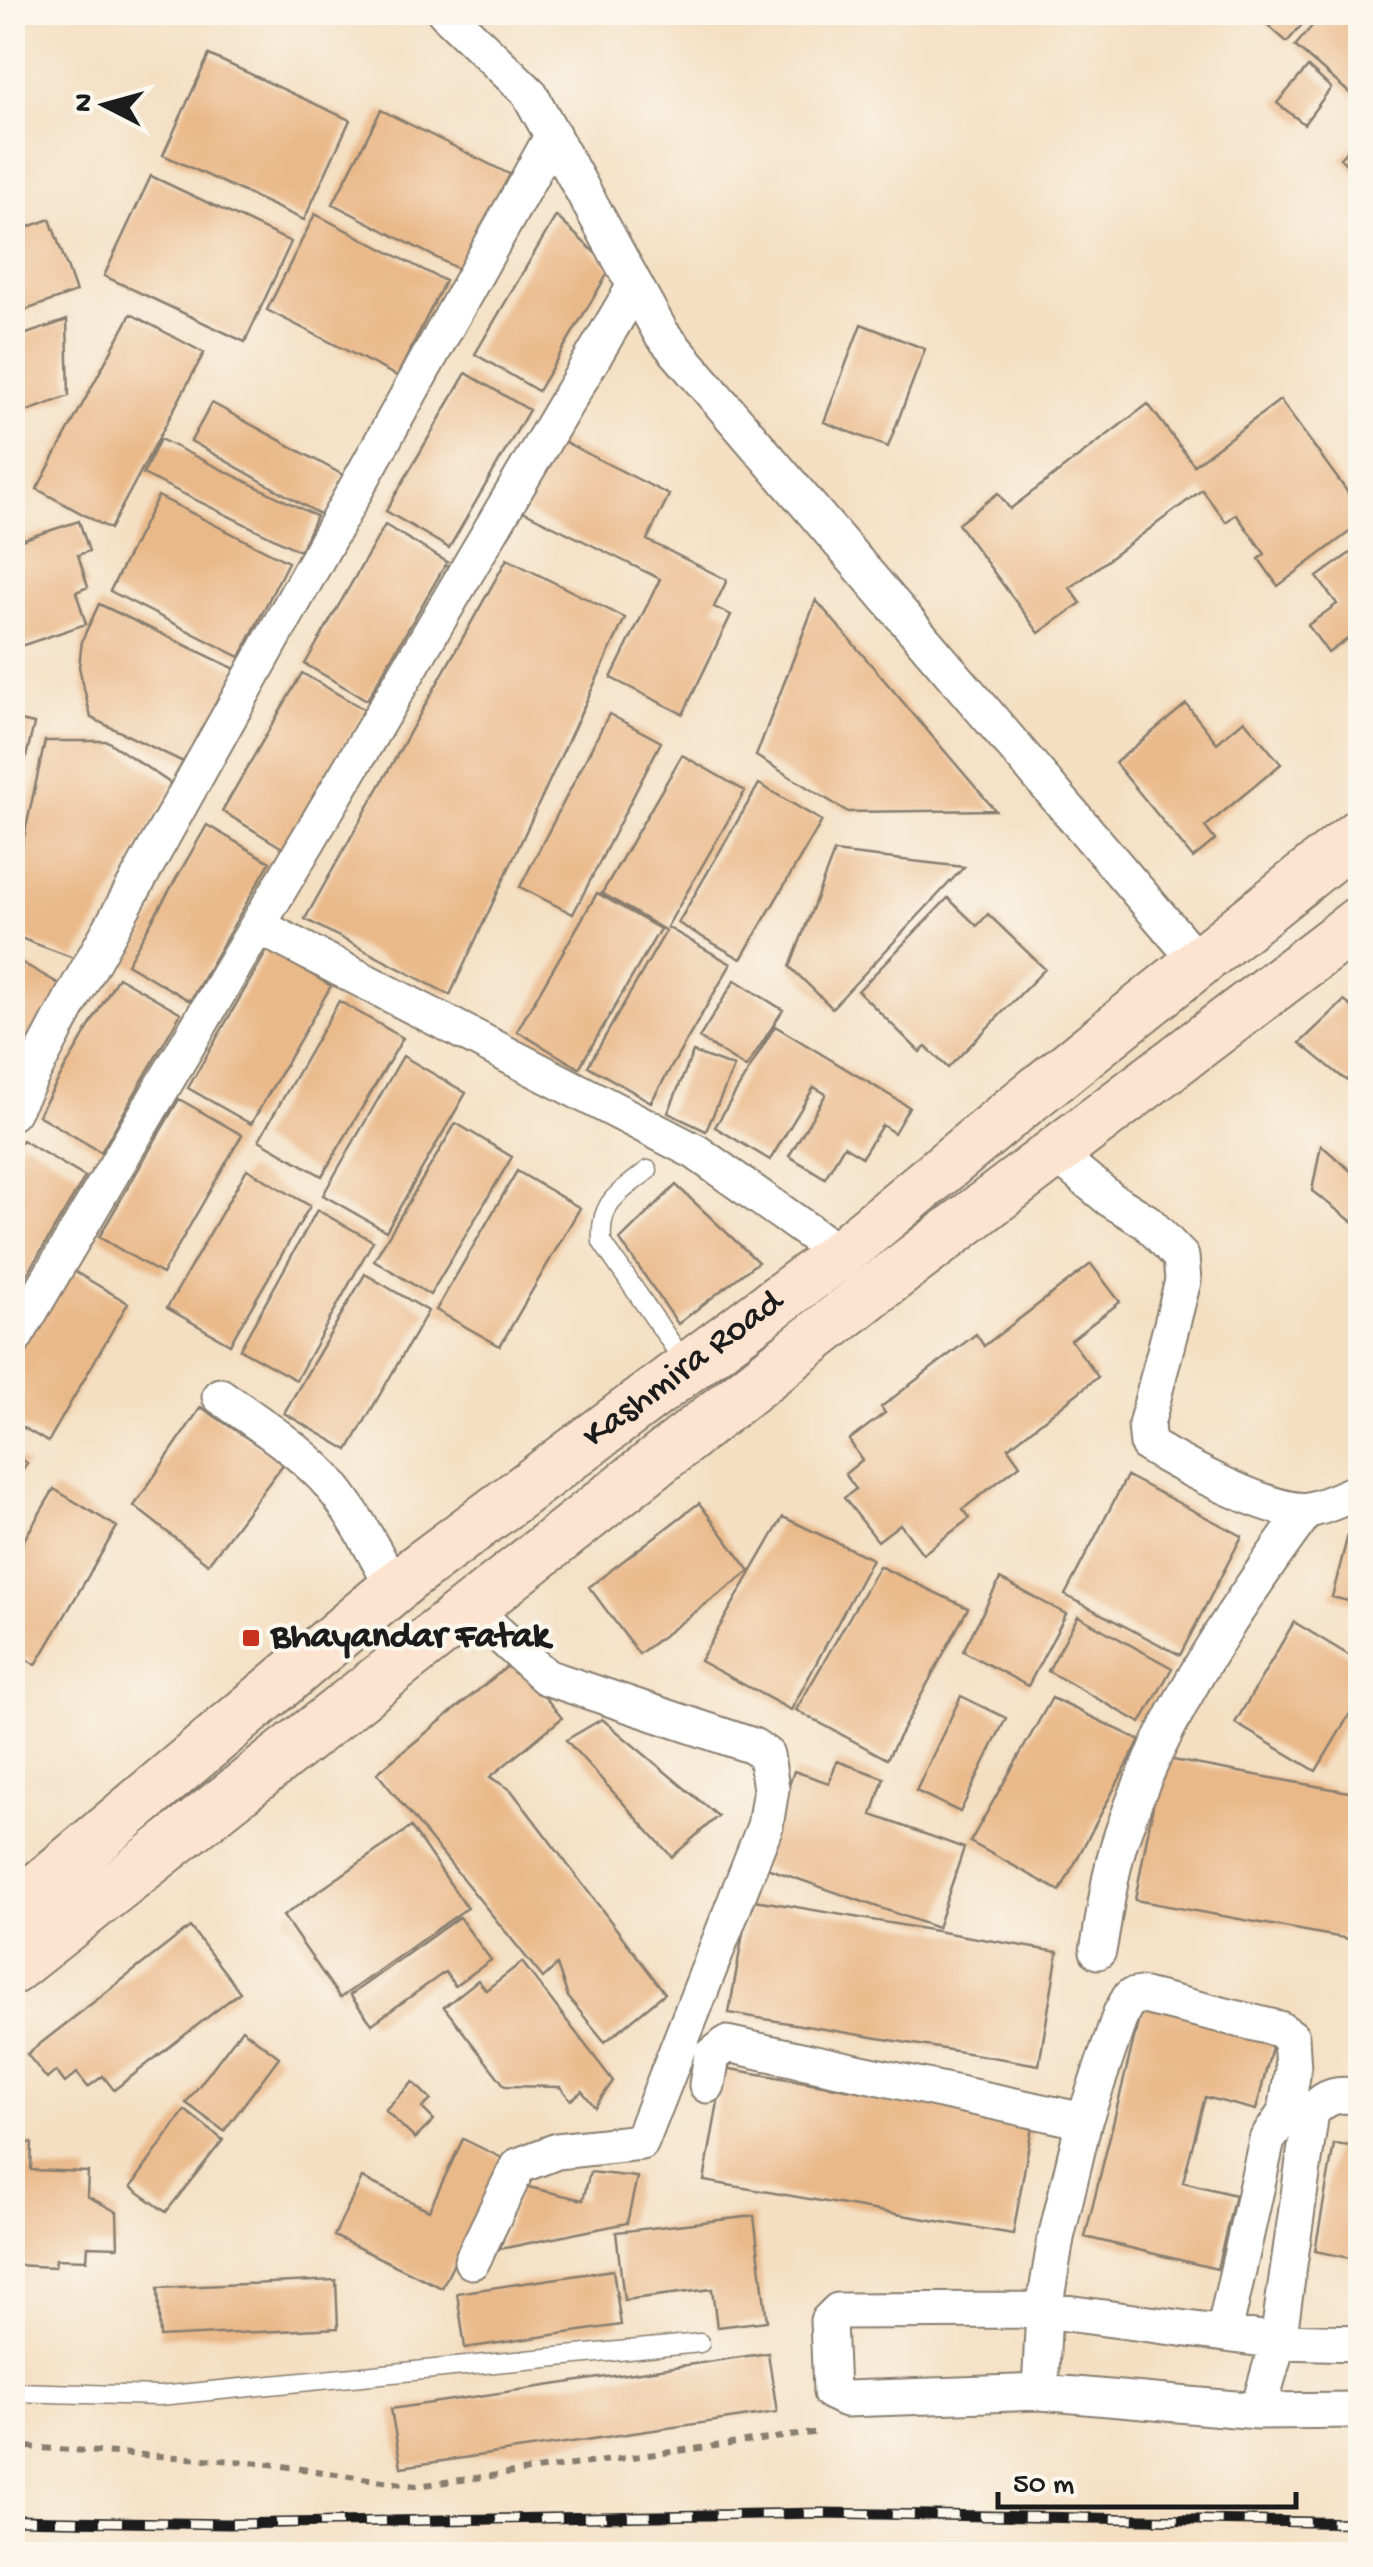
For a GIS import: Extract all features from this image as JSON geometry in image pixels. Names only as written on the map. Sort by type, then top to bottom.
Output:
[{"type":"main road","name":"Kashmira Road","points":[[12,1910],[394,1588],[840,1254],[1360,833]]},
{"type":"main road","name":"Kashmira Road","points":[[12,1968],[1054,1153],[1360,922]]},
{"type":"street","points":[[445,12],[529,92],[661,333],[1200,964]]},
{"type":"street","points":[[12,1112],[553,135]]},
{"type":"street","points":[[12,1342],[635,286]]},
{"type":"street","points":[[258,926],[696,1152],[840,1254]]},
{"type":"street","points":[[1054,1153],[1110,1199],[1146,1222],[1181,1257],[1183,1282],[1146,1425],[1148,1445],[1194,1473],[1266,1501],[1306,1511]]},
{"type":"street","points":[[220,1396],[324,1477],[354,1518],[394,1588]]},
{"type":"street","points":[[1098,1951],[1120,1840],[1164,1732],[1256,1580],[1306,1511],[1360,1491]]},
{"type":"street","points":[[470,1608],[546,1676],[753,1746],[766,1755],[771,1789],[765,1826],[641,2142],[557,2151],[518,2166],[472,2262]]},
{"type":"street","points":[[1040,2392],[1044,2310],[1056,2238],[1084,2121],[1130,1997],[1140,1995],[1279,2029],[1291,2038],[1294,2070],[1286,2112],[1267,2140],[1224,2333]]},
{"type":"street","points":[[707,2084],[712,2056],[727,2044],[1084,2121]]},
{"type":"street","points":[[1258,2410],[1278,2341],[1311,2112],[1324,2099],[1340,2094],[1360,2098]]},
{"type":"street","points":[[1360,2342],[1278,2341],[1044,2310],[838,2311],[828,2321],[831,2392],[846,2399],[1040,2392],[1258,2410],[1360,2410]]},
{"type":"lane","points":[[648,1170],[607,1203],[600,1221],[602,1242],[688,1368]]},
{"type":"lane","points":[[12,2392],[160,2396],[700,2343]]},
{"type":"path","points":[[12,2446],[263,2463],[416,2486],[820,2432]]},
{"type":"building","points":[[1253,12],[1313,12],[1287,42]]},
{"type":"building","points":[[1324,12],[1360,12],[1360,102],[1295,46]]},
{"type":"building","points":[[209,55],[350,120],[304,220],[163,155]]},
{"type":"building","points":[[1308,67],[1331,88],[1304,124],[1277,103]]},
{"type":"building","points":[[381,110],[511,175],[462,271],[333,204]]},
{"type":"building","points":[[1360,138],[1360,178],[1340,158]]},
{"type":"building","points":[[151,176],[291,242],[245,342],[104,276]]},
{"type":"building","points":[[315,214],[445,281],[397,376],[267,310]]},
{"type":"building","points":[[556,216],[611,268],[538,391],[475,354]]},
{"type":"building","points":[[50,219],[76,292],[12,315],[12,233]]},
{"type":"building","points":[[131,314],[204,353],[110,529],[37,489]]},
{"type":"building","points":[[67,320],[69,396],[12,417],[12,339]]},
{"type":"building","points":[[861,324],[925,349],[888,447],[824,422]]},
{"type":"building","points":[[466,373],[529,410],[449,548],[386,511]]},
{"type":"building","points":[[1280,400],[1360,509],[1360,524],[1278,586],[1259,559],[1265,554],[1236,514],[1226,522],[1202,490],[1070,588],[1081,603],[1039,633],[958,524],[998,493],[1010,509],[1148,404],[1194,465]]},
{"type":"building","points":[[212,403],[343,475],[321,515],[191,441]]},
{"type":"building","points":[[551,435],[669,495],[647,540],[727,580],[714,607],[731,615],[683,714],[611,678],[660,579],[515,507]]},
{"type":"building","points":[[160,439],[316,516],[300,551],[143,474]]},
{"type":"building","points":[[158,496],[288,562],[240,657],[110,591]]},
{"type":"building","points":[[79,521],[89,551],[78,555],[88,587],[76,592],[86,624],[12,649],[12,543]]},
{"type":"building","points":[[385,525],[447,562],[367,700],[305,664]]},
{"type":"building","points":[[1360,546],[1360,654],[1349,638],[1328,653],[1308,625],[1337,604],[1317,577]]},
{"type":"building","points":[[507,559],[625,618],[450,995],[305,919]]},
{"type":"building","points":[[816,600],[995,810],[848,812],[756,756]]},
{"type":"building","points":[[99,604],[244,673],[198,769],[91,718],[79,667],[82,640]]},
{"type":"building","points":[[302,673],[365,710],[284,849],[222,811]]},
{"type":"building","points":[[1186,704],[1217,743],[1244,720],[1281,764],[1205,827],[1215,840],[1193,858],[1115,763]]},
{"type":"building","points":[[609,714],[661,742],[573,914],[520,887]]},
{"type":"building","points":[[12,719],[34,724],[14,807],[12,807]]},
{"type":"building","points":[[45,741],[107,741],[173,785],[76,959],[12,935],[12,892]]},
{"type":"building","points":[[682,755],[745,791],[667,927],[731,964],[651,1102],[588,1066],[666,931],[602,893]]},
{"type":"building","points":[[759,784],[822,821],[741,959],[678,923]]},
{"type":"building","points":[[207,825],[270,862],[190,1001],[127,964]]},
{"type":"building","points":[[834,852],[964,867],[832,1008],[790,967]]},
{"type":"building","points":[[597,893],[660,929],[579,1068],[517,1031]]},
{"type":"building","points":[[948,898],[977,926],[988,914],[1045,969],[948,1068],[926,1047],[920,1052],[858,991]]},
{"type":"building","points":[[268,949],[331,986],[251,1124],[188,1088]]},
{"type":"building","points":[[12,957],[75,993],[12,1102]]},
{"type":"building","points":[[118,977],[181,1013],[101,1152],[38,1115]]},
{"type":"building","points":[[735,980],[783,1010],[746,1068],[699,1038]]},
{"type":"building","points":[[339,1001],[403,1038],[322,1176],[259,1140]]},
{"type":"building","points":[[1344,1001],[1360,1013],[1360,1086],[1343,1078],[1300,1043]]},
{"type":"building","points":[[775,1026],[909,1107],[894,1133],[882,1125],[862,1157],[844,1146],[825,1178],[789,1156],[826,1094],[814,1087],[770,1160],[715,1127]]},
{"type":"building","points":[[693,1052],[734,1067],[706,1131],[668,1113]]},
{"type":"building","points":[[403,1056],[466,1093],[386,1231],[323,1195]]},
{"type":"building","points":[[179,1099],[242,1135],[162,1274],[99,1237]]},
{"type":"building","points":[[456,1123],[512,1157],[430,1295],[374,1260]]},
{"type":"building","points":[[22,1140],[85,1177],[12,1300],[12,1156]]},
{"type":"building","points":[[1321,1145],[1360,1179],[1358,1226],[1312,1191]]},
{"type":"building","points":[[247,1169],[310,1206],[230,1344],[167,1308]]},
{"type":"building","points":[[517,1171],[580,1208],[500,1346],[436,1310]]},
{"type":"building","points":[[676,1185],[758,1262],[678,1324],[620,1240]]},
{"type":"building","points":[[317,1210],[373,1241],[296,1380],[240,1349]]},
{"type":"building","points":[[1091,1264],[1120,1302],[1071,1340],[1098,1377],[1008,1448],[1020,1465],[963,1509],[970,1518],[923,1554],[900,1524],[878,1541],[844,1498],[856,1489],[845,1474],[862,1460],[849,1440],[885,1413],[881,1407],[976,1334],[984,1346]]},
{"type":"building","points":[[65,1266],[128,1303],[48,1442],[12,1421],[12,1358]]},
{"type":"building","points":[[365,1274],[428,1311],[348,1450],[284,1413]]},
{"type":"building","points":[[201,1407],[284,1463],[208,1564],[134,1506]]},
{"type":"building","points":[[12,1454],[27,1463],[12,1487]]},
{"type":"building","points":[[1127,1476],[1242,1536],[1180,1655],[1065,1595]]},
{"type":"building","points":[[54,1489],[117,1527],[36,1665],[12,1651],[12,1560]]},
{"type":"building","points":[[699,1503],[750,1571],[639,1654],[589,1587]]},
{"type":"building","points":[[1353,1515],[1360,1517],[1360,1604],[1332,1597]]},
{"type":"building","points":[[783,1517],[872,1559],[791,1710],[700,1661]]},
{"type":"building","points":[[879,1566],[968,1608],[887,1759],[796,1710]]},
{"type":"building","points":[[1000,1579],[1066,1614],[1028,1686],[963,1651]]},
{"type":"building","points":[[1078,1616],[1172,1668],[1141,1723],[1048,1671]]},
{"type":"building","points":[[1294,1622],[1360,1662],[1360,1697],[1316,1771],[1235,1723]]},
{"type":"building","points":[[515,1660],[562,1718],[490,1777],[511,1790],[665,1993],[605,2042],[568,1997],[557,1965],[543,1978],[377,1773]]},
{"type":"building","points":[[961,1696],[1006,1718],[960,1812],[916,1791]]},
{"type":"building","points":[[1052,1698],[1140,1740],[1060,1891],[970,1842]]},
{"type":"building","points":[[602,1719],[718,1816],[672,1857],[566,1740]]},
{"type":"building","points":[[1162,1758],[1360,1794],[1360,1941],[1135,1900]]},
{"type":"building","points":[[837,1761],[884,1778],[872,1815],[964,1848],[937,1928],[761,1866],[794,1771],[829,1783]]},
{"type":"building","points":[[411,1827],[467,1908],[340,1998],[283,1916]]},
{"type":"building","points":[[749,1899],[1058,1952],[1039,2065],[729,2013]]},
{"type":"building","points":[[459,1917],[491,1960],[455,1986],[445,1972],[372,2024],[350,1995]]},
{"type":"building","points":[[190,1927],[240,1992],[114,2090],[103,2076],[88,2087],[77,2073],[65,2083],[56,2071],[47,2079],[27,2054]]},
{"type":"building","points":[[522,1962],[613,2081],[595,2107],[582,2091],[571,2100],[560,2087],[505,2086],[444,2007],[478,1980],[486,1990]]},
{"type":"building","points":[[1143,2002],[1275,2035],[1256,2110],[1205,2097],[1183,2182],[1235,2195],[1217,2269],[1085,2237]]},
{"type":"building","points":[[242,2029],[279,2057],[224,2131],[186,2103]]},
{"type":"building","points":[[724,2068],[1033,2121],[1013,2234],[704,2181]]},
{"type":"building","points":[[413,2082],[431,2100],[422,2108],[434,2120],[415,2139],[385,2110]]},
{"type":"building","points":[[185,2110],[223,2140],[166,2212],[131,2187]]},
{"type":"building","points":[[463,2139],[504,2159],[442,2288],[334,2236],[362,2178],[429,2210]]},
{"type":"building","points":[[12,2142],[32,2143],[31,2170],[88,2172],[87,2196],[117,2212],[118,2247],[88,2246],[87,2260],[56,2259],[55,2267],[12,2265]]},
{"type":"building","points":[[1334,2144],[1360,2147],[1360,2260],[1315,2251]]},
{"type":"building","points":[[590,2172],[637,2177],[627,2223],[500,2249],[520,2185],[583,2200]]},
{"type":"building","points":[[754,2216],[767,2321],[717,2327],[712,2289],[624,2300],[616,2232]]},
{"type":"building","points":[[613,2270],[621,2325],[465,2348],[457,2293]]},
{"type":"building","points":[[336,2280],[338,2328],[160,2337],[158,2288]]},
{"type":"building","points":[[768,2353],[777,2412],[401,2467],[391,2409]]},
{"type":"railway","points":[[12,2520],[228,2524],[822,2513],[1360,2523]]},
{"type":"place","name":"Bhayandar Fatak","points":[[251,1638]]}]
